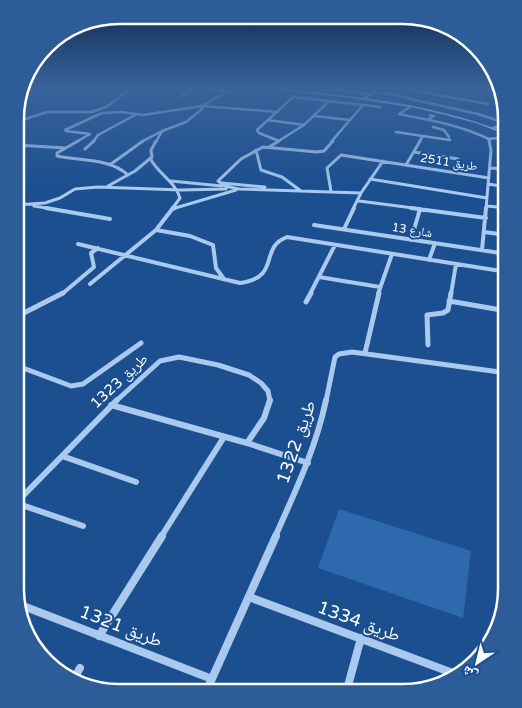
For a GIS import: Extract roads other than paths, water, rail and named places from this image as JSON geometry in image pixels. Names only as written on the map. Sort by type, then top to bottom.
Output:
[{"type":"street","points":[[85,121],[65,130],[98,135]]},
{"type":"street","points":[[84,148],[96,139],[98,135],[124,121]]},
{"type":"street","points":[[103,164],[112,164],[150,136],[187,121]]},
{"type":"street","points":[[267,121],[257,132],[279,141]]},
{"type":"street","points":[[275,121],[304,125]]},
{"type":"street","points":[[220,183],[218,182],[227,170],[256,150],[269,147],[308,121]]},
{"type":"street","points":[[269,147],[302,152],[324,151],[349,121]]},
{"type":"street","points":[[396,132],[450,138],[444,130],[433,127],[440,121]]},
{"type":"street","points":[[440,121],[465,128],[489,139],[498,137]]},
{"type":"street","points":[[467,121],[498,130]]},
{"type":"street","points":[[493,128],[498,126]]},
{"type":"street","points":[[90,284],[156,230],[180,198],[179,193],[170,181],[158,171],[150,158],[152,147],[162,135],[162,131]]},
{"type":"street","points":[[90,134],[58,153],[57,156],[103,164],[121,169],[128,175]]},
{"type":"street","name":"طريق 2511","points":[[406,165],[423,136]]},
{"type":"street","points":[[482,250],[492,150],[489,139]]},
{"type":"street","points":[[24,145],[67,148]]},
{"type":"street","points":[[256,150],[258,167],[261,170],[282,177],[301,191]]},
{"type":"street","points":[[414,152],[458,159]]},
{"type":"street","name":"طريق 2511","points":[[331,191],[327,168],[338,156],[383,161],[489,178]]},
{"type":"street","points":[[107,186],[128,175],[150,158]]},
{"type":"street","points":[[344,229],[361,193],[383,161]]},
{"type":"street","points":[[490,168],[498,168]]},
{"type":"street","points":[[370,179],[487,198]]},
{"type":"street","points":[[170,181],[225,186],[239,190]]},
{"type":"street","points":[[220,183],[225,186]]},
{"type":"street","points":[[220,183],[238,183],[266,187],[259,190]]},
{"type":"street","points":[[488,184],[498,186]]},
{"type":"street","points":[[26,205],[52,202],[76,189],[107,186],[176,190],[214,188],[361,193]]},
{"type":"street","points":[[172,210],[239,190]]},
{"type":"street","points":[[359,200],[486,218]]},
{"type":"street","points":[[26,205],[110,219]]},
{"type":"street","points":[[486,206],[498,207]]},
{"type":"street","points":[[411,240],[420,209]]},
{"type":"street","name":"شارع 13","points":[[314,225],[498,253]]},
{"type":"street","points":[[156,230],[190,236],[213,245],[213,262],[216,270],[219,276],[227,281]]},
{"type":"street","points":[[484,232],[498,234]]},
{"type":"street","points":[[78,244],[227,281],[248,283],[259,279],[265,271],[276,242],[287,237],[498,271]]},
{"type":"street","points":[[429,260],[435,243]]},
{"type":"street","points":[[306,302],[335,245]]},
{"type":"street","points":[[24,314],[66,291],[94,267],[91,253],[98,248]]},
{"type":"street","points":[[364,353],[380,287],[392,254]]},
{"type":"street","points":[[428,344],[427,315],[446,312],[456,264]]},
{"type":"street","points":[[319,277],[380,287]]},
{"type":"street","points":[[449,301],[498,309]]},
{"type":"street","points":[[24,368],[70,386],[77,386],[83,384],[141,343]]},
{"type":"street","name":"طريق 1322","points":[[209,684],[308,463],[322,421],[335,357],[345,352],[364,353],[498,372]]},
{"type":"street","name":"طريق 1323","points":[[24,495],[111,406],[154,366],[169,358],[178,357],[240,372],[252,376],[262,383],[268,391],[270,400],[260,423],[247,443]]},
{"type":"street","points":[[111,406],[247,443],[308,463]]},
{"type":"street","points":[[99,636],[224,437]]},
{"type":"street","points":[[62,456],[136,482]]},
{"type":"street","points":[[24,506],[83,526]]},
{"type":"street","name":"طريق 1334","points":[[249,597],[449,672]]},
{"type":"street","name":"طريق 1321","points":[[26,607],[212,678]]},
{"type":"street","points":[[348,684],[361,638]]},
{"type":"street","points":[[76,674],[80,668]]}]
